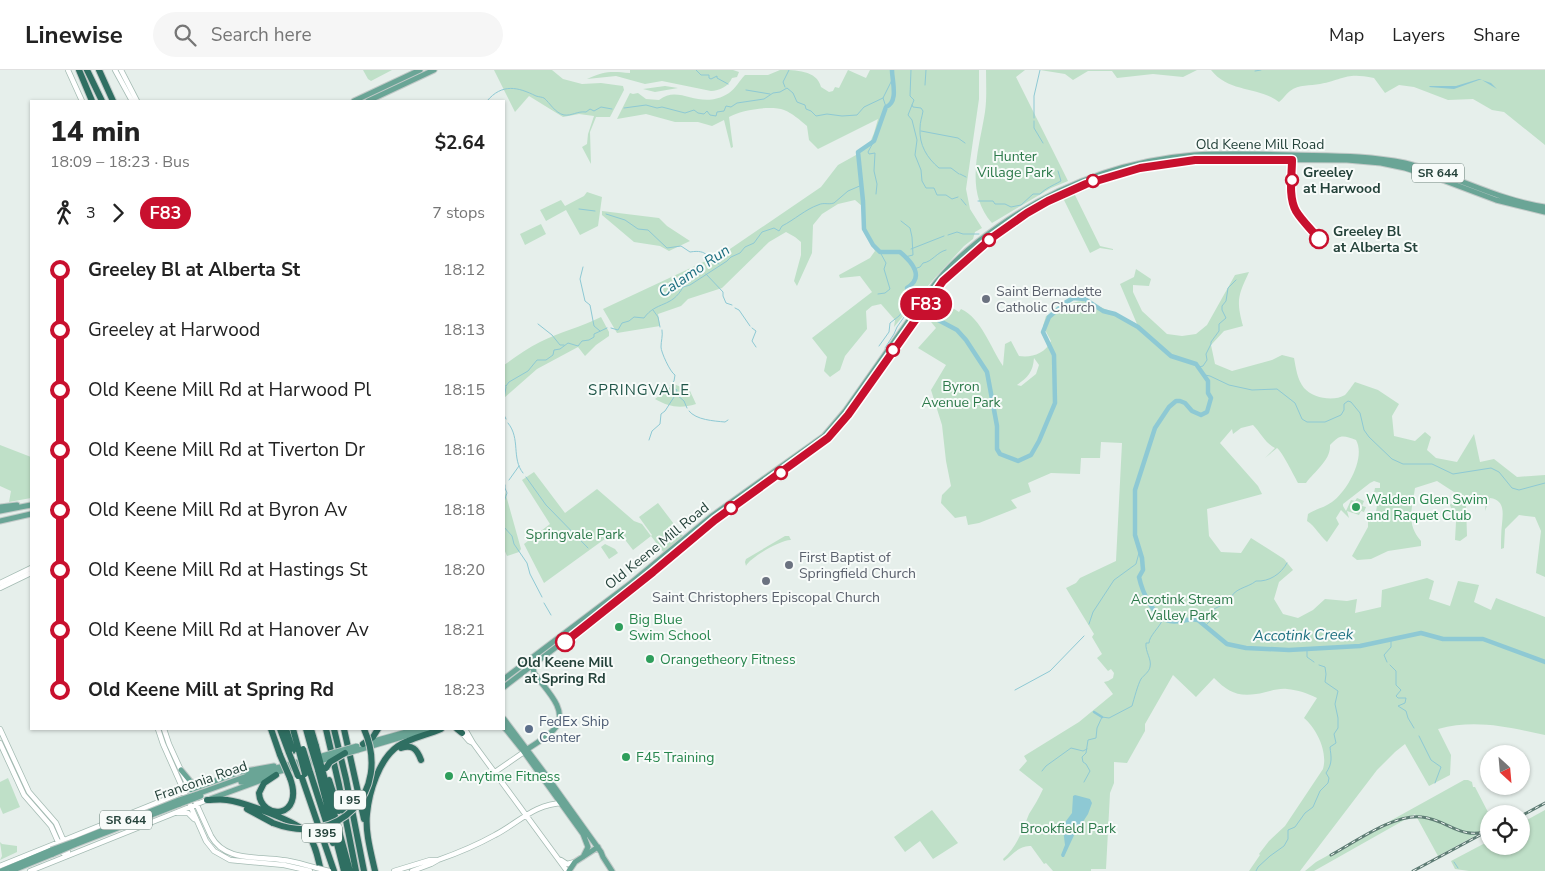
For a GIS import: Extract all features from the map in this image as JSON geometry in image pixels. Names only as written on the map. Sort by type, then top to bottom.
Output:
[{"type":"highway","points":[[79,70],[92,100]]},
{"type":"highway","points":[[87,70],[102,100]]},
{"type":"highway","points":[[101,70],[111,98]]},
{"type":"highway","points":[[271,730],[290,778],[294,794],[291,804],[283,811],[272,811],[264,806],[260,800],[260,793],[264,782],[276,775]]},
{"type":"highway","points":[[281,730],[296,751]]},
{"type":"highway","name":"I 395","points":[[286,730],[304,774],[331,871]]},
{"type":"highway","points":[[295,730],[296,751],[343,871]]},
{"type":"highway","name":"I 95","points":[[306,730],[322,769],[343,871]]},
{"type":"highway","points":[[311,730],[313,747]]},
{"type":"highway","points":[[326,730],[340,785],[356,871]]},
{"type":"highway","name":"I 95","points":[[334,730],[364,871]]},
{"type":"highway","points":[[344,730],[375,871]]},
{"type":"highway","points":[[238,803],[273,823],[290,829],[316,829],[335,823],[351,812],[365,792],[372,770],[371,752],[364,730]]},
{"type":"highway","points":[[359,747],[373,737],[377,730]]},
{"type":"highway","points":[[368,838],[367,818],[369,803],[377,774],[387,757],[405,742],[438,730]]},
{"type":"highway","points":[[387,757],[404,747],[411,746],[417,751],[421,760]]},
{"type":"highway","points":[[345,753],[322,769],[340,815],[350,871]]},
{"type":"highway","points":[[304,774],[305,793],[312,805]]},
{"type":"highway","points":[[203,796],[238,803],[290,822],[307,833],[314,847],[319,869]]},
{"type":"main road","points":[[68,70],[82,100]]},
{"type":"main road","points":[[115,70],[131,100]]},
{"type":"main road","points":[[121,70],[136,100]]},
{"type":"main road","points":[[356,100],[420,70]]},
{"type":"main road","points":[[370,100],[434,70]]},
{"type":"main road","name":"Old Keene Mill Road","points":[[924,303],[936,282],[962,256],[990,233],[1032,204],[1096,175],[1131,165],[1164,159],[1221,154],[1367,157],[1406,163],[1504,198],[1545,207]]},
{"type":"main road","name":"Old Keene Mill Road","points":[[505,678],[632,583],[712,516],[824,436],[846,410],[924,303],[951,273],[993,237],[1048,201],[1086,184],[1163,163],[1207,159],[1347,160],[1381,163],[1424,173],[1510,204],[1545,212]]},
{"type":"main road","name":"Old Keene Mill Road","points":[[505,686],[653,572],[715,520],[828,438],[848,415],[913,318]]},
{"type":"main road","points":[[0,507],[30,504]]},
{"type":"main road","points":[[0,512],[30,504]]},
{"type":"main road","points":[[0,519],[30,512]]},
{"type":"main road","points":[[0,582],[30,568]]},
{"type":"main road","points":[[0,588],[30,573]]},
{"type":"main road","points":[[495,772],[554,730],[558,722],[559,712],[557,705],[535,675],[533,669],[535,664]]},
{"type":"main road","points":[[522,674],[530,672],[535,675]]},
{"type":"main road","points":[[505,720],[560,804],[593,846],[598,848]]},
{"type":"main road","points":[[505,728],[567,803],[612,871]]},
{"type":"main road","points":[[0,729],[29,792],[65,833],[78,834]]},
{"type":"main road","points":[[158,730],[163,744],[187,791],[196,804],[214,842],[228,853],[292,861],[331,871]]},
{"type":"main road","points":[[164,730],[181,770],[198,824],[211,848],[225,858],[235,861],[294,867],[310,871]]},
{"type":"main road","name":"SR 644","points":[[345,753],[413,730]]},
{"type":"main road","name":"SR 644","points":[[359,747],[426,730]]},
{"type":"main road","points":[[461,730],[527,814],[568,871],[575,862]]},
{"type":"main road","points":[[0,743],[24,795],[49,823],[61,840]]},
{"type":"main road","name":"Franconia Road","points":[[1,871],[179,802],[359,747]]},
{"type":"main road","name":"Franconia Road","points":[[30,871],[196,804],[203,796],[247,776],[287,765],[345,753]]},
{"type":"main road","points":[[187,791],[244,771],[267,766],[287,765]]},
{"type":"main road","points":[[203,796],[294,768]]},
{"type":"main road","points":[[181,770],[188,780],[193,783],[207,784]]},
{"type":"main road","name":"Franconia Road","points":[[0,866],[187,791]]},
{"type":"main road","points":[[412,871],[489,838],[541,807],[567,803]]},
{"type":"main road","points":[[173,813],[190,814],[198,824]]},
{"type":"main road","points":[[56,823],[63,853],[67,856]]},
{"type":"main road","points":[[583,834],[588,847],[583,857]]},
{"type":"main road","points":[[558,857],[567,864],[575,862],[598,848]]},
{"type":"main road","name":"Franconia Road","points":[[11,871],[52,852]]},
{"type":"main road","points":[[590,853],[596,852],[603,857]]},
{"type":"main road","points":[[394,871],[430,860],[438,860]]},
{"type":"main road","points":[[284,871],[286,868],[294,867]]},
{"type":"green space","points":[[363,70],[392,70],[371,81]]},
{"type":"green space","points":[[494,70],[552,70],[563,79],[582,84],[601,83],[623,86],[624,90],[610,117],[596,117],[590,132],[591,164],[582,147],[587,144],[588,134],[594,116],[579,114],[563,117],[529,96],[515,112]]},
{"type":"green space","points":[[630,70],[733,70],[739,72],[737,77],[732,78],[726,86],[714,91],[662,81],[645,84],[616,76],[587,79],[608,72],[630,73]]},
{"type":"green space","points":[[780,70],[799,71],[810,74],[819,81],[821,87],[829,92],[833,91],[835,87],[839,88],[848,70],[866,78],[870,70],[979,70],[979,99],[966,189],[970,209],[982,228],[975,232],[973,239],[964,246],[933,280],[894,327],[895,320],[881,304],[872,306],[866,311],[867,329],[845,356],[840,370],[830,377],[824,371],[827,357],[812,338],[872,292],[860,276],[840,278],[839,275],[870,258],[875,251],[862,228],[862,206],[855,200],[838,204],[822,214],[813,225],[812,253],[797,286],[794,281],[801,255],[801,242],[786,232],[769,242],[722,288],[688,299],[681,306],[658,314],[660,326],[617,333],[603,309],[727,251],[821,187],[838,165],[869,145],[878,119],[818,149],[809,140],[807,126],[790,113],[772,108],[741,112],[729,117],[733,147],[731,148],[724,120],[712,126],[698,122],[675,122],[646,114],[617,119],[630,93],[638,93],[646,99],[659,100],[675,94],[708,100],[729,93],[745,75],[768,75]]},
{"type":"green space","name":"Hunter Village Park","points":[[986,70],[1025,70],[1016,77],[1068,181],[1051,188],[992,223],[983,211],[978,198],[976,184],[977,155],[986,107]]},
{"type":"green space","points":[[1040,70],[1197,70],[1183,77],[1153,74],[1117,78],[1112,71],[1088,71],[1073,80],[1065,74]]},
{"type":"green space","points":[[1211,70],[1545,70],[1545,145],[1504,112],[1492,110],[1473,99],[1448,100],[1414,87],[1399,85],[1385,93],[1374,78],[1351,76],[1320,84],[1297,87],[1279,102],[1262,93],[1226,82]]},
{"type":"green space","points":[[665,86],[678,88],[655,92],[643,89]]},
{"type":"green space","points":[[587,192],[602,197],[598,226],[580,235],[566,210],[546,221],[540,210],[561,200],[565,206],[584,196]]},
{"type":"green space","points":[[1074,193],[1100,246],[1113,250],[1100,248],[1090,253],[1063,198]]},
{"type":"green space","points":[[602,211],[659,218],[667,226],[690,241],[669,251],[660,246],[634,242],[602,215]]},
{"type":"green space","points":[[541,224],[546,234],[525,245],[520,234]]},
{"type":"green space","name":"Accotink Stream Valley Park","points":[[1136,269],[1151,279],[1149,286],[1133,285],[1133,292],[1142,311],[1167,334],[1182,336],[1196,334],[1207,325],[1235,275],[1249,272],[1239,298],[1239,310],[1243,326],[1224,331],[1211,345],[1215,364],[1232,371],[1272,360],[1282,355],[1294,358],[1300,381],[1304,388],[1313,394],[1323,398],[1340,397],[1345,395],[1355,382],[1378,390],[1399,404],[1392,416],[1394,436],[1415,441],[1425,432],[1431,437],[1427,450],[1436,458],[1457,462],[1474,434],[1480,462],[1494,459],[1517,477],[1545,475],[1545,577],[1536,573],[1541,531],[1535,517],[1519,515],[1505,529],[1504,548],[1501,549],[1503,516],[1501,504],[1495,499],[1490,498],[1485,511],[1486,497],[1476,495],[1466,505],[1467,536],[1460,541],[1455,540],[1456,522],[1450,505],[1457,494],[1437,481],[1415,488],[1411,516],[1413,528],[1421,541],[1421,546],[1388,551],[1371,559],[1357,560],[1352,556],[1368,527],[1368,514],[1376,512],[1379,492],[1374,493],[1375,488],[1380,488],[1380,483],[1374,481],[1370,483],[1343,504],[1346,511],[1351,500],[1355,501],[1357,498],[1364,501],[1362,506],[1366,507],[1364,512],[1361,511],[1359,515],[1347,511],[1349,518],[1341,510],[1336,518],[1339,524],[1327,542],[1307,521],[1308,514],[1332,502],[1349,482],[1359,456],[1356,440],[1342,436],[1333,441],[1330,445],[1328,456],[1306,483],[1298,483],[1277,448],[1265,458],[1275,448],[1266,441],[1253,425],[1241,428],[1233,434],[1232,429],[1220,443],[1258,486],[1262,494],[1207,509],[1209,536],[1221,552],[1241,553],[1251,538],[1284,559],[1293,570],[1279,582],[1274,599],[1283,614],[1298,618],[1313,610],[1325,599],[1347,601],[1357,599],[1355,613],[1381,607],[1382,590],[1427,578],[1434,581],[1429,599],[1450,606],[1458,581],[1479,585],[1474,602],[1491,610],[1496,598],[1545,617],[1545,735],[1478,724],[1438,729],[1451,755],[1450,775],[1429,786],[1405,744],[1377,770],[1300,871],[1249,871],[1269,841],[1285,826],[1323,769],[1323,748],[1317,734],[1304,718],[1317,698],[1287,689],[1243,695],[1228,690],[1214,678],[1196,697],[1173,675],[1145,724],[1145,731],[1127,763],[1114,762],[1114,783],[1110,793],[1106,869],[1053,871],[1046,863],[1044,864],[1031,846],[1020,848],[1004,861],[1003,859],[1016,844],[1029,814],[1043,789],[1019,770],[1027,761],[1024,756],[1079,722],[1113,694],[1104,682],[1113,678],[1114,673],[1111,669],[1108,671],[1097,658],[1102,654],[1092,637],[1094,634],[1066,588],[1076,583],[1080,578],[1116,561],[1122,443],[1101,442],[1100,458],[1081,458],[1080,474],[1051,473],[1028,483],[1031,492],[1011,500],[1017,508],[979,523],[968,525],[966,516],[955,518],[941,503],[942,495],[951,486],[942,425],[931,390],[946,365],[918,348],[936,328],[927,317],[931,320],[936,320],[925,313],[935,302],[940,308],[948,305],[959,312],[961,309],[975,319],[1003,366],[1005,344],[1011,341],[1019,356],[1033,356],[1041,352],[1051,341],[1043,326],[1046,316],[1078,301],[1087,302],[1137,324],[1120,284],[1134,277]],"holes":[[[1034,358],[1039,365],[1036,374],[1021,386],[1017,385],[1029,374]]]},
{"type":"green space","points":[[601,317],[609,332],[609,336],[585,356],[578,347],[537,369],[505,397],[505,364],[540,342]]},
{"type":"green space","points":[[674,384],[690,391],[696,404],[675,406],[655,399]]},
{"type":"green space","points":[[0,445],[30,457],[30,498],[9,502],[11,491],[0,486]]},
{"type":"green space","points":[[534,472],[565,513],[597,489],[634,521],[642,524],[651,536],[633,550],[626,541],[613,533],[544,583],[524,544],[550,524],[522,480]]},
{"type":"green space","name":"Springvale Park","points":[[505,492],[521,549],[519,552],[507,556],[505,551]]},
{"type":"green space","points":[[658,503],[683,536],[664,553],[639,517]]},
{"type":"green space","points":[[785,536],[789,536],[791,540],[766,550],[753,558],[746,566],[746,559]]},
{"type":"green space","points":[[605,544],[615,549],[618,553],[609,559],[601,547]]},
{"type":"green space","points":[[8,778],[20,807],[3,814],[0,807],[0,782]]},
{"type":"green space","points":[[1464,780],[1472,782],[1484,805],[1480,805],[1480,833],[1438,856],[1415,814],[1314,871],[1305,871],[1316,862]]},
{"type":"green space","points":[[932,810],[958,843],[933,859],[920,841],[905,852],[894,837]]},
{"type":"green space","points":[[1545,810],[1545,871],[1469,871],[1455,869],[1451,861],[1480,846],[1480,855],[1530,855],[1530,818]]},
{"type":"green space","points":[[0,842],[17,846],[17,852],[0,860],[2,856]]},
{"type":"water","points":[[1479,79],[1482,80],[1454,89],[1430,86],[1456,86]]},
{"type":"water","points":[[1482,80],[1491,83],[1497,89]]},
{"type":"water","points":[[1073,796],[1090,799],[1092,803],[1088,814],[1079,828],[1075,828],[1076,831],[1064,857],[1062,857],[1065,845],[1063,829],[1072,813]]},
{"type":"waterway","points":[[696,70],[701,75],[709,75],[711,79],[717,76],[717,78],[728,84]]},
{"type":"waterway","points":[[785,87],[783,82],[789,70]]},
{"type":"waterway","name":"Accotink Creek","points":[[892,70],[894,91],[892,101],[886,107],[874,141],[858,152],[864,229],[873,245],[880,252],[900,252],[909,260],[916,274],[912,284],[907,288],[908,295],[915,306],[957,330],[966,340],[987,372],[997,426],[997,449],[1000,454],[1018,461],[1031,455],[1039,441],[1055,403],[1054,355],[1043,332],[1049,317],[1073,298],[1085,299],[1103,311],[1115,314],[1138,327],[1171,356],[1196,364],[1208,381],[1208,393],[1211,398],[1207,412],[1201,415],[1192,411],[1185,403],[1180,401],[1176,401],[1169,407],[1155,428],[1135,490],[1135,535],[1142,558],[1143,570],[1139,577],[1149,603],[1158,615],[1170,621],[1198,620],[1227,644],[1246,648],[1289,650],[1360,646],[1421,633],[1443,639],[1483,639],[1545,662]]},
{"type":"waterway","points":[[911,70],[910,96],[914,100],[908,115],[912,120],[917,140],[915,155],[921,170],[922,181],[926,188],[934,188],[937,195],[946,195],[952,199],[958,197]]},
{"type":"waterway","points":[[925,85],[926,70]]},
{"type":"waterway","points":[[1034,118],[1034,96],[1040,70]]},
{"type":"waterway","points":[[1255,71],[1261,70]]},
{"type":"waterway","points":[[886,107],[883,98],[892,80]]},
{"type":"waterway","points":[[488,100],[498,91],[510,88],[523,90],[544,98],[555,110],[564,115],[586,112],[590,109],[594,111],[601,107],[612,109]]},
{"type":"waterway","points":[[624,108],[646,105],[685,113],[694,110],[704,114],[707,111],[710,115],[716,116],[717,112],[724,111],[726,106],[731,107],[737,103],[764,99],[773,93],[787,88],[793,93],[797,102],[805,105],[806,109],[816,116],[827,114],[842,116],[857,115],[864,107],[883,98]]},
{"type":"waterway","points":[[746,90],[770,94]]},
{"type":"waterway","points":[[912,105],[913,107],[921,108],[923,111],[920,134],[922,145],[927,155],[939,168],[951,168],[959,174]]},
{"type":"waterway","points":[[1034,121],[1034,128],[1043,143]]},
{"type":"waterway","points":[[921,131],[958,138],[965,143]]},
{"type":"waterway","points":[[874,141],[868,152],[869,154],[875,153],[876,194]]},
{"type":"waterway","points":[[978,201],[993,201],[995,204],[1005,204],[1011,207],[1021,205],[1033,194],[1040,194],[1061,181],[1058,171]]},
{"type":"waterway","points":[[960,174],[966,177]]},
{"type":"waterway","name":"Calamo Run","points":[[611,328],[618,330],[622,323],[634,317],[644,318],[654,309],[669,302],[679,294],[683,287],[690,285],[740,253],[745,247],[754,243],[762,232],[774,228],[779,231],[782,226],[809,209],[820,204],[834,203],[848,191],[862,185]]},
{"type":"waterway","points":[[961,199],[966,205]]},
{"type":"waterway","points":[[579,209],[595,211]]},
{"type":"waterway","points":[[606,214],[625,220],[638,229],[648,230],[667,248],[681,246],[690,252],[701,252],[719,264]]},
{"type":"waterway","points":[[901,221],[910,228],[912,237],[913,255],[905,257]]},
{"type":"waterway","points":[[948,235],[957,232],[979,234]]},
{"type":"waterway","points":[[911,249],[944,236]]},
{"type":"waterway","points":[[914,269],[946,250]]},
{"type":"waterway","points":[[878,294],[885,293],[890,289],[884,269],[886,263],[880,252]]},
{"type":"waterway","points":[[583,267],[580,279],[585,301],[590,305],[594,326],[600,331]]},
{"type":"waterway","points":[[706,274],[723,292],[726,303],[732,305]]},
{"type":"waterway","points":[[1199,367],[1203,366],[1207,360],[1206,354],[1211,342],[1219,331],[1219,324],[1226,318],[1222,306],[1226,301],[1228,288],[1236,280]]},
{"type":"waterway","name":"Accotink Creek","points":[[908,305],[910,298]]},
{"type":"waterway","points":[[879,346],[889,332],[890,323],[906,307]]},
{"type":"waterway","points":[[735,308],[739,310],[750,326]]},
{"type":"waterway","points":[[653,310],[658,317],[660,327]]},
{"type":"waterway","points":[[885,348],[909,310]]},
{"type":"waterway","name":"Accotink Creek","points":[[921,319],[923,312]]},
{"type":"waterway","points":[[909,335],[919,322]]},
{"type":"waterway","points":[[538,324],[552,335],[560,345],[564,345]]},
{"type":"waterway","name":"Calamo Run","points":[[505,386],[528,371],[537,360],[546,360],[553,355],[554,350],[560,349],[568,343],[578,346],[582,341],[589,340],[594,337],[594,334],[607,328]]},
{"type":"waterway","points":[[752,328],[756,331],[752,341],[756,347]]},
{"type":"waterway","points":[[662,330],[661,350],[668,366],[675,375],[674,381],[670,386],[677,390],[676,394],[684,401],[687,408]]},
{"type":"waterway","points":[[896,351],[907,338]]},
{"type":"waterway","points":[[1205,375],[1229,385],[1252,390],[1277,389],[1295,403],[1302,419],[1307,422],[1325,422],[1341,415],[1344,410],[1344,404],[1348,401],[1351,402],[1360,413],[1364,430],[1369,437],[1392,459],[1403,464],[1432,464],[1453,474],[1491,468],[1499,472],[1512,488],[1519,490],[1545,483]]},
{"type":"waterway","points":[[505,393],[506,387]]},
{"type":"waterway","points":[[649,440],[652,431],[660,424],[661,414],[676,394]]},
{"type":"waterway","points":[[689,411],[706,420],[725,422],[728,420]]},
{"type":"waterway","points":[[508,423],[514,435],[517,461],[523,473]]},
{"type":"waterway","points":[[509,480],[519,466]]},
{"type":"waterway","points":[[526,477],[546,505],[588,548]]},
{"type":"waterway","points":[[505,488],[507,493],[505,499]]},
{"type":"waterway","points":[[505,528],[512,536],[514,544],[527,563],[530,574],[542,597]]},
{"type":"waterway","points":[[1089,624],[1093,612],[1114,580],[1136,564],[1140,549]]},
{"type":"waterway","points":[[1205,626],[1214,616],[1214,609],[1230,601],[1234,593],[1256,581],[1274,576],[1287,563]]},
{"type":"waterway","points":[[544,603],[551,615]]},
{"type":"waterway","points":[[1084,782],[1090,771],[1083,762],[1082,757],[1086,753],[1088,740],[1096,738],[1097,728],[1102,717],[1109,718],[1132,706],[1140,681],[1150,667],[1146,643],[1149,643],[1163,619]]},
{"type":"waterway","points":[[1015,690],[1050,671],[1084,636]]},
{"type":"waterway","points":[[1387,662],[1384,655],[1391,647],[1391,640]]},
{"type":"waterway","points":[[1307,649],[1307,657],[1314,662]]},
{"type":"waterway","points":[[1256,871],[1270,856],[1284,846],[1288,839],[1288,830],[1295,827],[1305,813],[1313,807],[1320,791],[1328,783],[1329,778],[1326,773],[1331,763],[1330,747],[1336,743],[1334,734],[1338,728],[1335,704],[1338,691],[1325,682],[1325,667],[1319,665]]},
{"type":"waterway","points":[[1390,665],[1396,671],[1396,685],[1401,690],[1396,696],[1398,698],[1406,698],[1405,703],[1398,706],[1406,711],[1414,728]]},
{"type":"waterway","points":[[1094,712],[1102,717]]},
{"type":"waterway","points":[[1419,736],[1431,760],[1441,767],[1435,783]]},
{"type":"waterway","points":[[1042,771],[1071,748],[1083,751],[1087,749]]},
{"type":"waterway","points":[[1454,862],[1458,868]]},
{"type":"railway","points":[[1530,811],[1545,803]]},
{"type":"railway","points":[[1331,855],[1375,830],[1400,819],[1411,817],[1431,819],[1462,831],[1480,833]]},
{"type":"railway","points":[[1413,871],[1480,835]]},
{"type":"bus line","name":"F83","points":[[565,642],[715,520],[806,456],[828,438],[848,415],[943,281],[966,259],[1003,229],[1048,201],[1099,180],[1163,163],[1207,159],[1292,160],[1292,200],[1294,206],[1319,239]]},
{"type":"place","name":"Greeley at Harwood","points":[[1292,180]]},
{"type":"place","name":"Greeley Bl at Alberta St","points":[[1319,239]]},
{"type":"place","name":"Saint Bernadette Catholic Church","points":[[986,299]]},
{"type":"place","name":"Walden Glen Swim and Raquet Club","points":[[1356,507]]},
{"type":"place","name":"First Baptist of Springfield Church","points":[[789,565]]},
{"type":"place","name":"Saint Christophers Episcopal Church","points":[[766,581]]},
{"type":"place","name":"Big Blue Swim School","points":[[619,627]]},
{"type":"place","name":"Old Keene Mill at Spring Rd","points":[[565,642]]},
{"type":"place","name":"Orangetheory Fitness","points":[[650,659]]},
{"type":"place","name":"FedEx Ship Center","points":[[529,729]]},
{"type":"place","name":"F45 Training","points":[[626,757]]},
{"type":"place","name":"Anytime Fitness","points":[[449,776]]},
{"type":"district","name":"SPRINGVALE","points":[[639,390]]},
{"type":"park label","name":"Byron Avenue Park","points":[[961,394]]},
{"type":"park label","name":"Brookfield Park","points":[[1068,828]]}]
